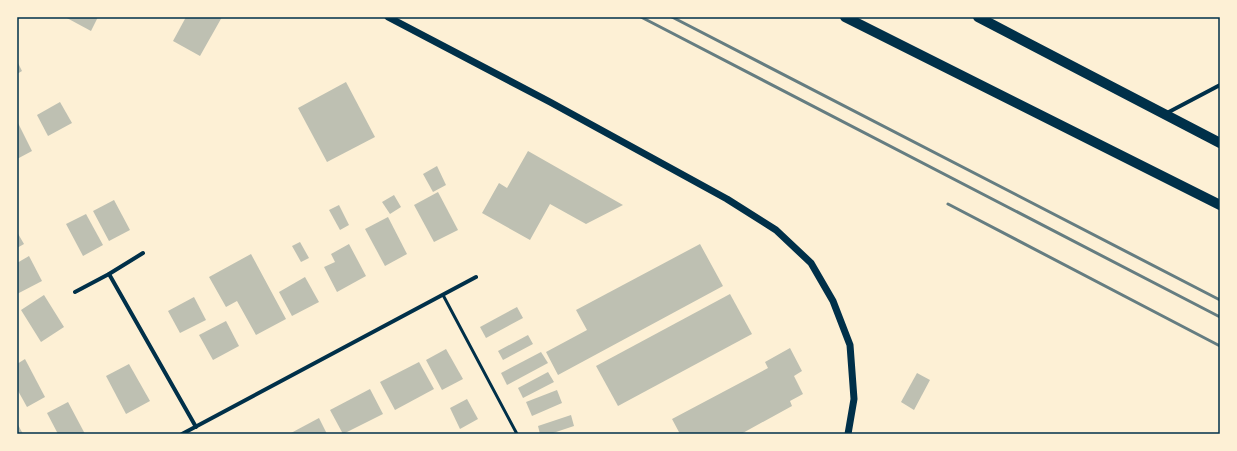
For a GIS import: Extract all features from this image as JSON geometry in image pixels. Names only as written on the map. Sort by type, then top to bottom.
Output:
[{"type":"main road","points":[[845,17],[1220,205]]},
{"type":"main road","points":[[978,17],[1220,143]]},
{"type":"street","points":[[388,17],[557,106],[727,199],[776,230],[811,263],[833,301],[850,345],[854,399],[848,434]]},
{"type":"street","points":[[1165,114],[1220,86]]},
{"type":"street","points":[[75,292],[109,274],[143,253]]},
{"type":"street","points":[[109,274],[196,426]]},
{"type":"street","points":[[182,434],[476,278]]},
{"type":"lane","points":[[443,295],[517,434]]},
{"type":"building","points":[[65,17],[98,17],[91,31]]},
{"type":"building","points":[[186,17],[222,17],[200,56],[173,41]]},
{"type":"building","points":[[17,61],[22,71],[17,74]]},
{"type":"building","points":[[346,82],[375,137],[327,162],[298,108]]},
{"type":"building","points":[[60,102],[72,123],[48,136],[37,115]]},
{"type":"building","points":[[17,121],[32,151],[17,159]]},
{"type":"building","points":[[528,151],[623,205],[586,224],[550,204],[530,240],[482,213],[499,183],[507,188]]},
{"type":"building","points":[[437,166],[446,185],[433,192],[423,174]]},
{"type":"building","points":[[438,192],[458,230],[434,242],[414,205]]},
{"type":"building","points":[[394,195],[401,207],[390,214],[382,202]]},
{"type":"building","points":[[114,200],[130,230],[109,241],[93,211]]},
{"type":"building","points":[[339,205],[349,225],[340,230],[329,210]]},
{"type":"building","points":[[86,214],[103,245],[83,256],[66,224]]},
{"type":"building","points":[[388,217],[407,254],[385,266],[365,229]]},
{"type":"building","points":[[17,232],[24,244],[17,248]]},
{"type":"building","points":[[300,242],[309,258],[301,262],[292,246]]},
{"type":"building","points":[[349,244],[366,276],[337,292],[324,267],[335,262],[331,254]]},
{"type":"building","points":[[700,244],[723,286],[558,375],[546,352],[587,330],[576,310]]},
{"type":"building","points":[[251,254],[286,319],[256,335],[237,301],[226,307],[209,277]]},
{"type":"building","points":[[29,256],[42,281],[17,294],[17,263]]},
{"type":"building","points":[[305,277],[319,302],[292,316],[279,292]]},
{"type":"building","points":[[730,294],[752,334],[618,406],[596,366]]},
{"type":"building","points":[[44,295],[64,327],[41,342],[21,310]]},
{"type":"building","points":[[194,297],[206,320],[180,333],[168,311]]},
{"type":"building","points":[[517,307],[523,318],[486,338],[480,327]]},
{"type":"building","points":[[226,321],[239,346],[213,360],[199,335]]},
{"type":"building","points":[[528,335],[533,344],[503,360],[498,351]]},
{"type":"building","points":[[790,348],[802,371],[794,376],[803,394],[790,401],[792,406],[741,434],[680,434],[672,419],[768,368],[765,362]]},
{"type":"building","points":[[446,349],[463,379],[442,390],[426,360]]},
{"type":"building","points":[[541,352],[548,363],[507,385],[501,373]]},
{"type":"building","points":[[25,359],[45,397],[27,407],[17,389],[17,364]]},
{"type":"building","points":[[419,362],[434,389],[395,410],[380,382]]},
{"type":"building","points":[[129,364],[150,401],[126,414],[106,376]]},
{"type":"building","points":[[548,372],[554,382],[523,398],[518,388]]},
{"type":"building","points":[[917,373],[930,380],[914,410],[901,402]]},
{"type":"building","points":[[370,389],[383,414],[343,434],[330,410]]},
{"type":"building","points":[[557,390],[562,403],[532,416],[526,402]]},
{"type":"building","points":[[467,399],[478,419],[460,429],[450,408]]},
{"type":"building","points":[[68,402],[85,434],[58,434],[47,413]]},
{"type":"building","points":[[571,415],[574,426],[550,434],[540,434],[538,426]]},
{"type":"building","points":[[319,418],[327,434],[291,433]]},
{"type":"building","points":[[17,423],[23,434],[17,434]]},
{"type":"railway","points":[[641,17],[1220,317]]},
{"type":"railway","points":[[672,17],[1220,300]]},
{"type":"railway","points":[[948,204],[1220,346]]}]
